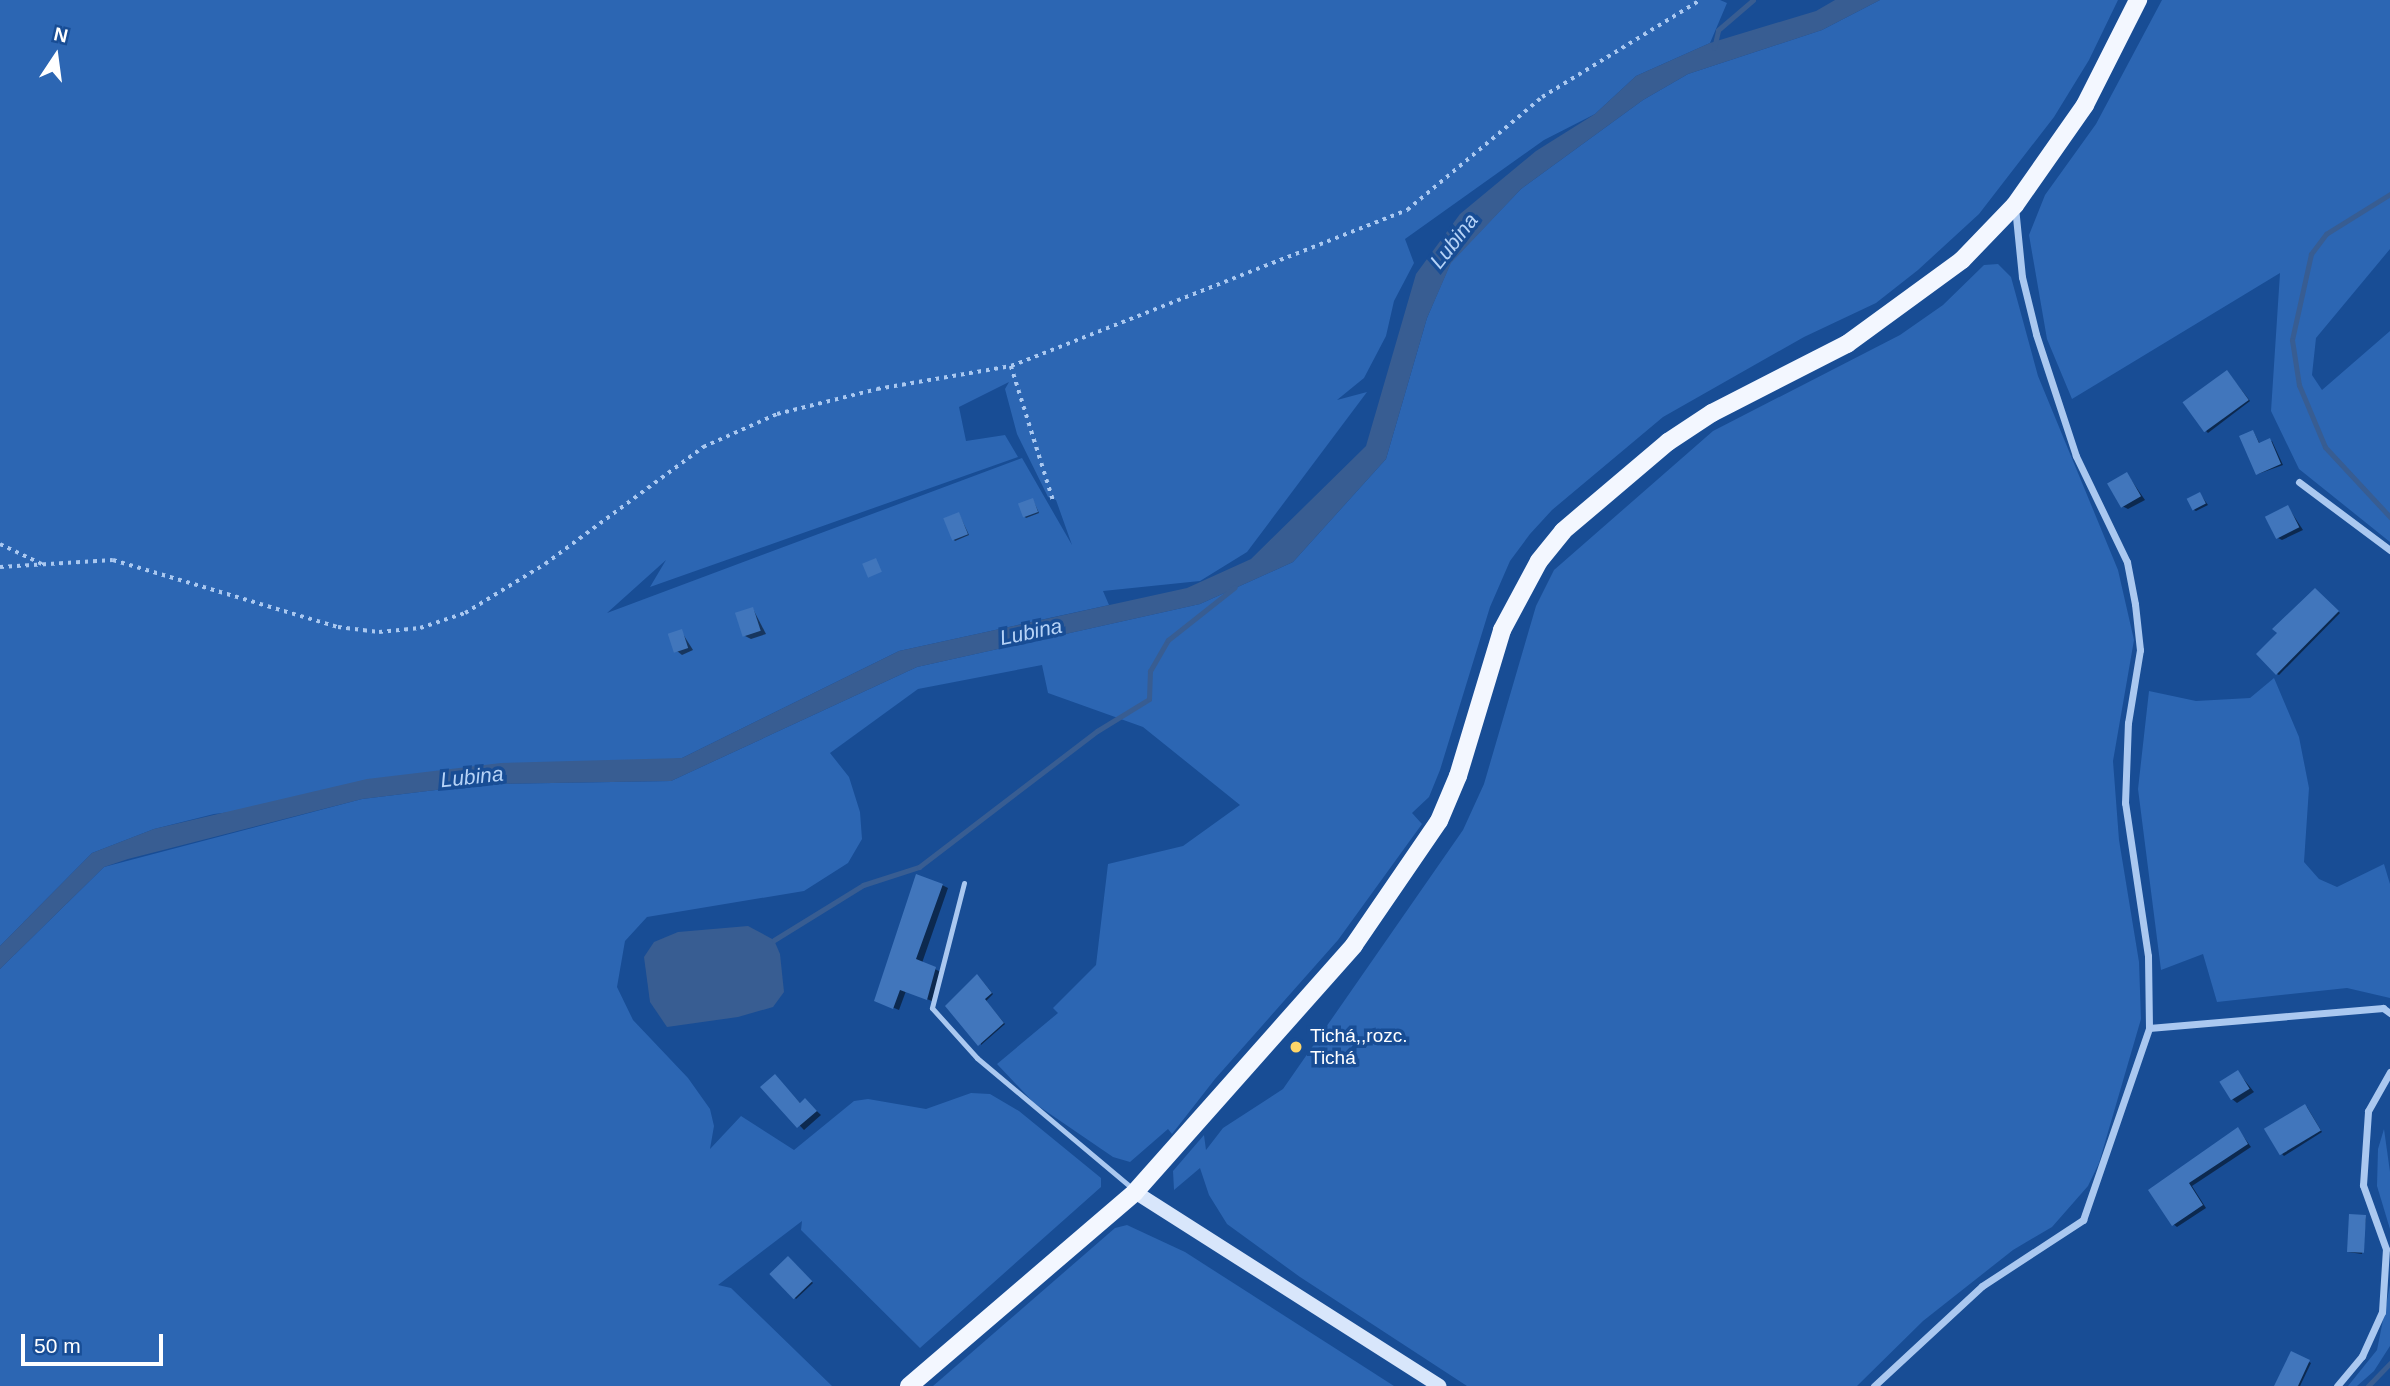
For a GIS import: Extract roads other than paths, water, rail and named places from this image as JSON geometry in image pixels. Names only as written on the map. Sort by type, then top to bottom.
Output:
[{"type":"main road","points":[[909,1386],[1135,1192],[1354,945],[1439,821],[1458,776],[1502,631],[1518,596],[1563,531],[1632,468],[1712,413],[1847,344],[1891,316],[1962,260],[2015,205],[2085,105],[2138,0]]},
{"type":"street","points":[[1874,1386],[1982,1286],[2083,1220],[2149,1028],[2148,956],[2125,803],[2128,723],[2140,650],[2135,604],[2127,562],[2076,456],[2036,334],[2022,276],[2015,205]]},
{"type":"street","points":[[2299,482],[2390,550]]},
{"type":"street","points":[[2149,1028],[2383,1008],[2390,1013]]},
{"type":"street","points":[[2337,1386],[2362,1356],[2382,1312],[2386,1249],[2363,1185],[2368,1111],[2390,1072]]},
{"type":"street","points":[[1135,1192],[1440,1386]]},
{"type":"lane","points":[[964,883],[932,1008],[977,1058],[1135,1192]]},
{"type":"water","name":"Lubina","points":[[1835,0],[1880,0],[1822,30],[1688,74],[1643,100],[1521,189],[1451,263],[1427,318],[1386,459],[1293,562],[1200,604],[917,667],[671,781],[485,784],[362,799],[128,859],[104,867],[0,969],[0,946],[92,853],[154,829],[367,779],[501,763],[682,758],[899,651],[1187,588],[1251,559],[1366,446],[1416,274],[1460,214],[1536,151],[1595,114],[1636,76],[1710,43],[1816,11]]},
{"type":"water","points":[[748,926],[774,940],[780,954],[784,992],[773,1007],[738,1017],[667,1027],[650,1002],[644,957],[654,942],[678,932]]},
{"type":"waterway","points":[[1714,48],[1718,30],[1753,0]]},
{"type":"waterway","points":[[2390,194],[2326,234],[2311,254],[2292,340],[2299,385],[2325,447],[2390,517]]},
{"type":"waterway","points":[[774,940],[863,885],[919,867],[1097,731],[1149,699],[1150,671],[1168,640],[1235,587]]},
{"type":"waterway","points":[[2368,1386],[2390,1363]]},
{"type":"place","name":"Tichá,,rozc. Tichá","points":[[1296,1047]]}]
